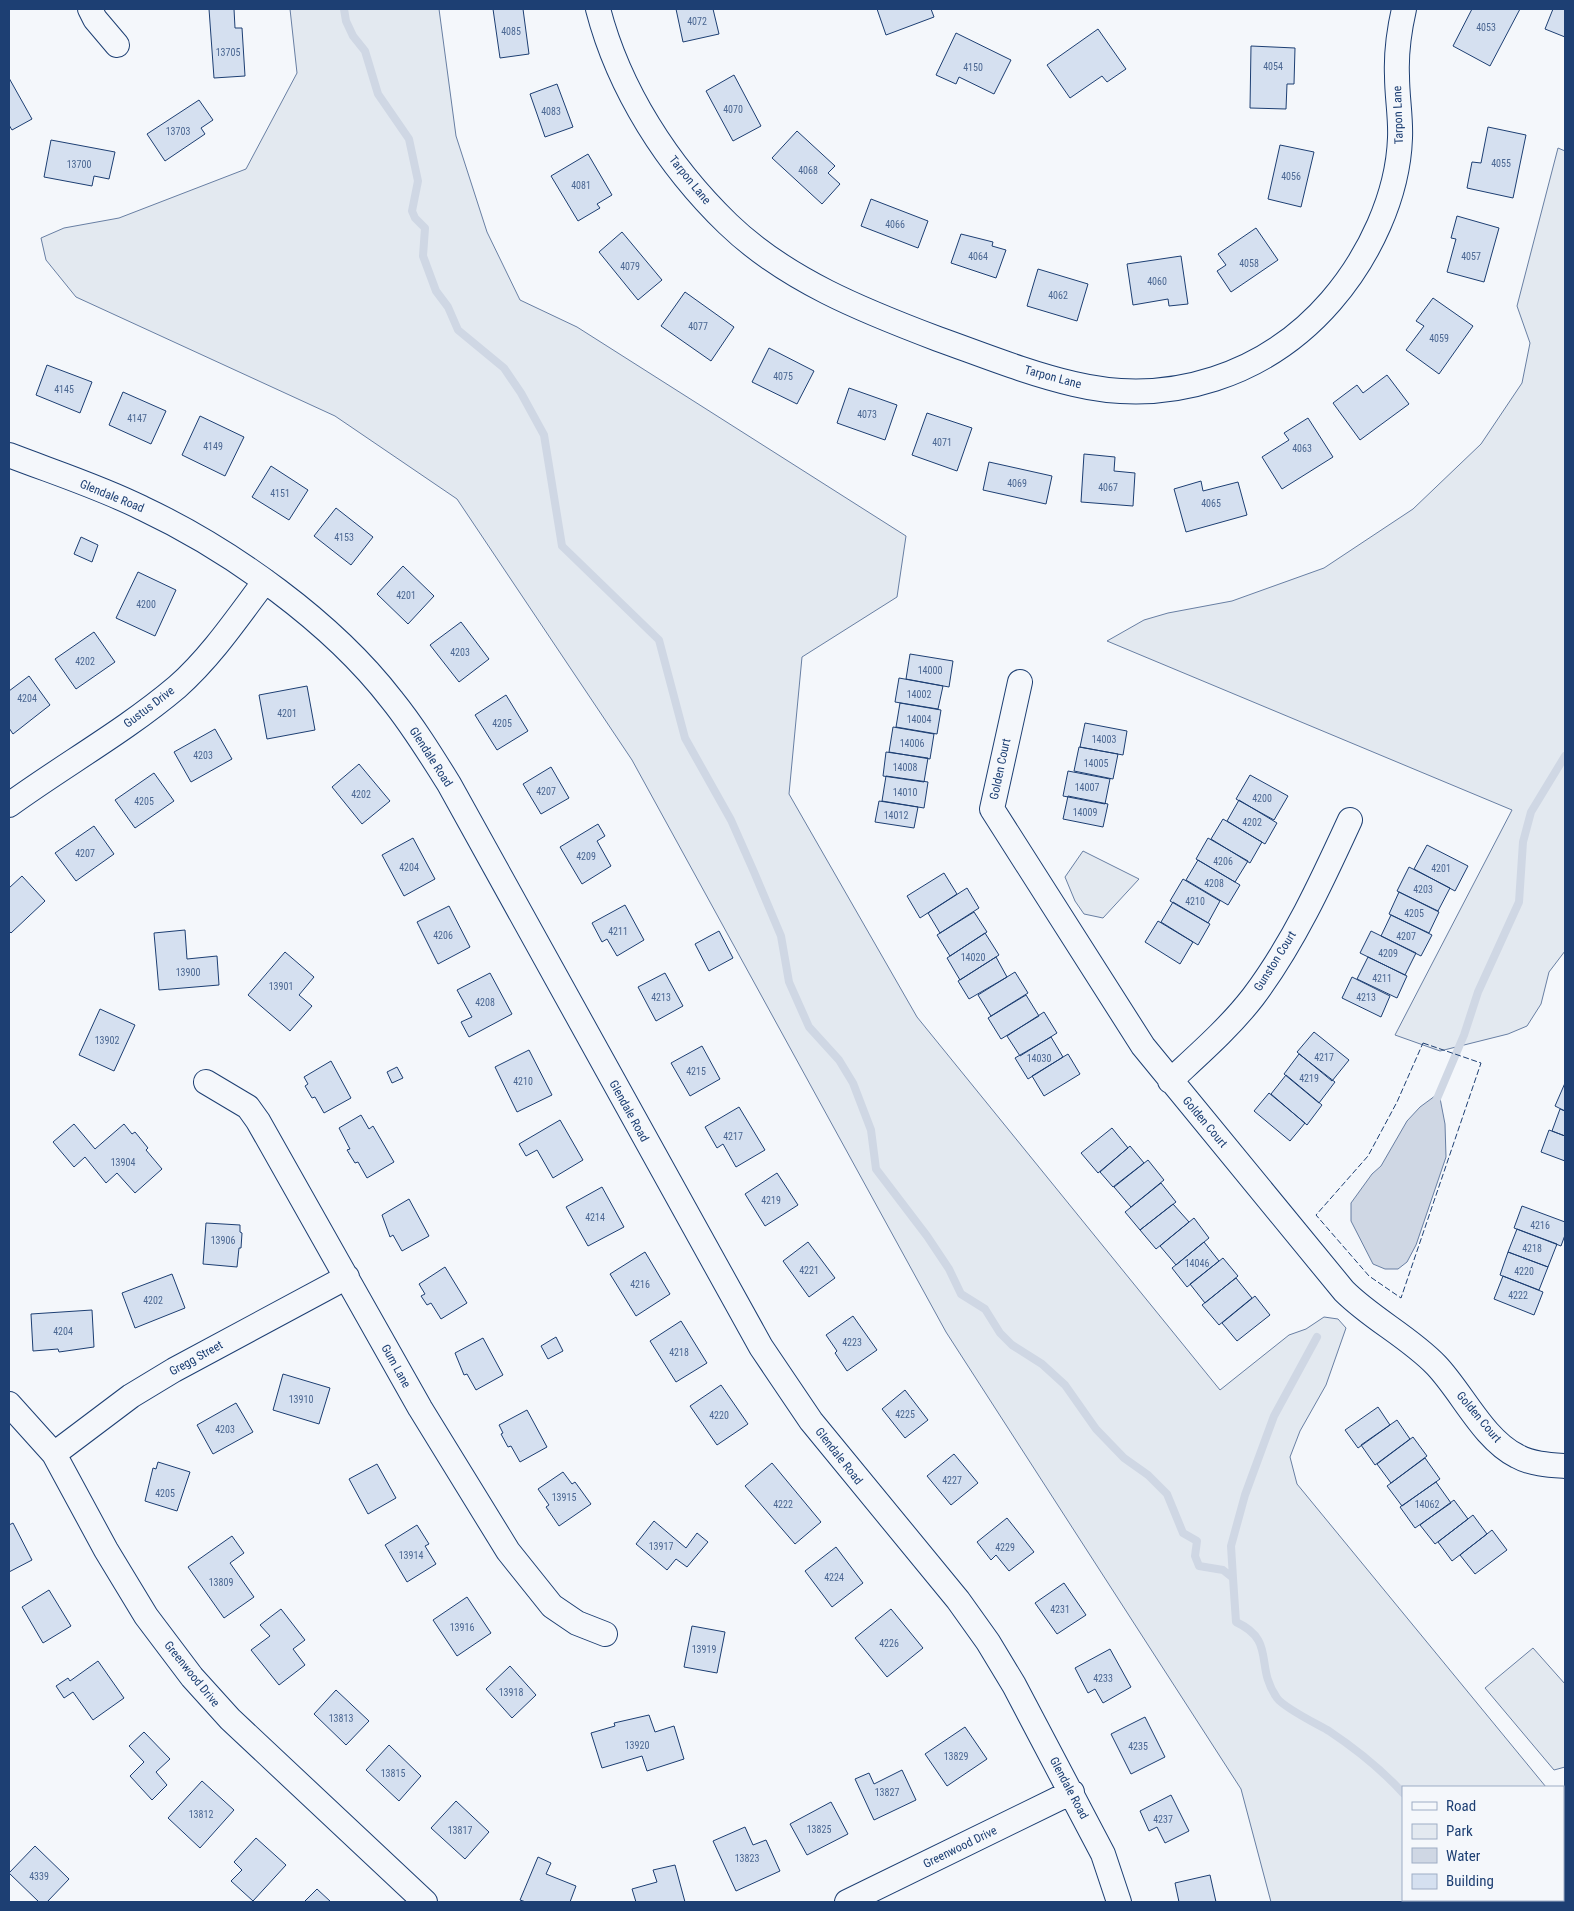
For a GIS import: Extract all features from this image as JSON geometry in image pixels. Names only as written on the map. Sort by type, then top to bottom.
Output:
[{"type":"street","points":[[90,9],[99,25],[118,45]]},
{"type":"street","name":"Tarpon Lane","points":[[598,9],[616,64],[660,142],[700,194],[728,224],[766,256],[808,282],[894,322],[1005,363],[1074,384],[1115,390],[1156,390],[1197,384],[1236,372],[1273,353],[1301,332],[1332,300],[1358,264],[1378,225],[1398,165],[1401,136],[1396,74],[1400,26],[1404,9]]},
{"type":"street","name":"Glendale Road","points":[[9,455],[140,507],[200,538],[265,581],[321,626],[354,656],[392,699],[425,745],[449,784],[761,1347],[811,1421],[958,1600],[988,1642],[1072,1792],[1103,1854],[1119,1902]]},
{"type":"street","name":"Gustus Drive","points":[[9,805],[139,716],[177,686],[204,659],[265,581]]},
{"type":"street","name":"Golden Court","points":[[1020,682],[992,802],[995,817],[1143,1046],[1349,1296],[1437,1366],[1481,1422],[1506,1449],[1517,1457],[1544,1464],[1565,1466]]},
{"type":"street","name":"Gunston Court","points":[[1170,1080],[1220,1034],[1253,997],[1284,948],[1327,871],[1350,820]]},
{"type":"street","name":"Gum Lane","points":[[206,1082],[248,1107],[258,1121],[420,1408],[508,1551],[552,1606],[577,1623],[605,1634]]},
{"type":"street","name":"Gregg Street","points":[[54,1454],[100,1418],[174,1370],[347,1278]]},
{"type":"street","name":"Greenwood Drive","points":[[9,1404],[54,1454],[106,1550],[146,1616],[192,1678],[230,1719],[425,1902]]},
{"type":"street","name":"Greenwood Drive","points":[[847,1902],[1072,1792]]},
{"type":"green space","points":[[290,9],[439,9],[456,136],[487,232],[520,300],[577,327],[906,536],[897,597],[802,657],[789,794],[917,1017],[1220,1390],[1289,1335],[1306,1329],[1324,1317],[1338,1319],[1346,1328],[1326,1385],[1300,1431],[1290,1457],[1297,1484],[1545,1786],[1402,1786],[1402,1901],[1564,1901],[1564,1810],[1565,1902],[1271,1902],[1241,1789],[946,1332],[632,760],[457,499],[335,416],[76,297],[46,260],[41,238],[64,228],[119,218],[246,169],[297,73]]},
{"type":"green space","points":[[1558,148],[1565,151],[1565,951],[1549,972],[1541,1004],[1527,1026],[1508,1034],[1440,1051],[1395,1035],[1512,810],[1107,641],[1144,620],[1168,613],[1232,601],[1324,568],[1413,509],[1481,444],[1522,383],[1530,343],[1517,306]]},
{"type":"green space","points":[[1083,851],[1139,879],[1103,918],[1084,914],[1075,901],[1065,877]]},
{"type":"green space","points":[[1533,1648],[1565,1684],[1565,1767],[1554,1770],[1485,1688]]},
{"type":"water","points":[[1439,1093],[1445,1124],[1446,1157],[1416,1245],[1407,1262],[1398,1269],[1385,1269],[1373,1264],[1351,1221],[1351,1203],[1372,1174],[1381,1166],[1407,1121],[1420,1107]]},
{"type":"building","points":[[209,9],[234,9],[235,28],[242,28],[245,76],[214,78]]},
{"type":"building","points":[[493,9],[523,9],[529,54],[500,58]]},
{"type":"building","points":[[676,9],[713,9],[719,34],[683,42]]},
{"type":"building","points":[[877,9],[931,9],[934,17],[886,35]]},
{"type":"building","points":[[1472,9],[1520,9],[1490,66],[1453,46]]},
{"type":"building","points":[[1553,9],[1565,9],[1565,37],[1545,29]]},
{"type":"building","points":[[1098,29],[1126,69],[1107,82],[1102,76],[1070,98],[1047,65]]},
{"type":"building","points":[[956,33],[1011,60],[994,94],[959,77],[956,84],[936,75]]},
{"type":"building","points":[[1251,46],[1295,48],[1294,84],[1287,84],[1286,109],[1250,108]]},
{"type":"building","points":[[734,75],[761,126],[733,141],[706,91]]},
{"type":"building","points":[[9,78],[32,119],[12,130],[9,125]]},
{"type":"building","points":[[557,84],[573,127],[545,137],[530,94]]},
{"type":"building","points":[[199,100],[213,120],[201,128],[205,134],[165,161],[147,134]]},
{"type":"building","points":[[1488,127],[1526,135],[1513,198],[1467,188],[1472,162],[1481,163]]},
{"type":"building","points":[[797,131],[835,166],[828,173],[840,184],[822,204],[772,158]]},
{"type":"building","points":[[51,140],[115,152],[109,179],[94,176],[92,186],[44,177]]},
{"type":"building","points":[[1280,145],[1314,152],[1301,207],[1268,199]]},
{"type":"building","points":[[588,154],[612,195],[597,204],[600,208],[578,221],[551,176]]},
{"type":"building","points":[[871,199],[928,221],[918,248],[861,226]]},
{"type":"building","points":[[1457,216],[1499,228],[1484,282],[1447,272],[1456,239],[1451,238]]},
{"type":"building","points":[[1256,228],[1278,260],[1231,292],[1217,271],[1226,265],[1218,254]]},
{"type":"building","points":[[622,232],[662,280],[638,300],[599,252]]},
{"type":"building","points":[[961,234],[993,242],[992,246],[1006,250],[996,278],[951,263]]},
{"type":"building","points":[[1181,256],[1188,304],[1169,306],[1168,299],[1133,305],[1127,264]]},
{"type":"building","points":[[1038,269],[1088,284],[1077,321],[1027,306]]},
{"type":"building","points":[[685,292],[734,327],[711,361],[661,326]]},
{"type":"building","points":[[1433,298],[1473,326],[1439,374],[1406,350],[1424,326],[1416,321]]},
{"type":"building","points":[[769,348],[814,371],[797,404],[752,382]]},
{"type":"building","points":[[47,365],[92,382],[80,413],[36,395]]},
{"type":"building","points":[[1387,375],[1409,404],[1360,440],[1333,403],[1357,385],[1363,393]]},
{"type":"building","points":[[849,388],[897,405],[885,440],[837,423]]},
{"type":"building","points":[[123,392],[166,411],[151,444],[109,425]]},
{"type":"building","points":[[927,413],[972,428],[957,471],[912,455]]},
{"type":"building","points":[[200,416],[244,437],[225,476],[182,455]]},
{"type":"building","points":[[1308,418],[1333,457],[1282,489],[1262,457],[1289,440],[1284,433]]},
{"type":"building","points":[[1084,454],[1115,457],[1114,471],[1135,473],[1133,506],[1081,502]]},
{"type":"building","points":[[989,462],[1052,476],[1046,504],[983,490]]},
{"type":"building","points":[[271,466],[308,490],[289,520],[252,497]]},
{"type":"building","points":[[1201,481],[1203,491],[1238,482],[1247,515],[1186,532],[1174,489]]},
{"type":"building","points":[[336,508],[373,537],[351,565],[314,536]]},
{"type":"building","points":[[81,537],[98,545],[92,562],[74,554]]},
{"type":"building","points":[[403,566],[434,596],[408,624],[377,594]]},
{"type":"building","points":[[138,572],[176,590],[155,636],[116,618]]},
{"type":"building","points":[[461,622],[489,659],[459,682],[430,645]]},
{"type":"building","points":[[94,632],[115,662],[76,689],[55,659]]},
{"type":"building","points":[[910,654],[953,661],[949,687],[906,679]]},
{"type":"building","points":[[29,676],[50,705],[13,734],[9,728],[9,691]]},
{"type":"building","points":[[899,678],[943,686],[938,709],[895,702]]},
{"type":"building","points":[[307,686],[315,730],[267,739],[259,695]]},
{"type":"building","points":[[506,695],[528,731],[497,750],[475,715]]},
{"type":"building","points":[[900,703],[941,710],[937,734],[896,727]]},
{"type":"building","points":[[1085,723],[1127,731],[1123,755],[1080,747]]},
{"type":"building","points":[[893,727],[934,734],[930,759],[889,752]]},
{"type":"building","points":[[215,729],[232,759],[191,782],[174,752]]},
{"type":"building","points":[[1079,747],[1118,754],[1113,779],[1074,771]]},
{"type":"building","points":[[886,752],[928,758],[924,782],[883,776]]},
{"type":"building","points":[[359,764],[390,801],[362,824],[332,787]]},
{"type":"building","points":[[551,767],[569,798],[541,814],[523,784]]},
{"type":"building","points":[[1068,771],[1110,779],[1105,804],[1063,796]]},
{"type":"building","points":[[154,773],[174,801],[135,828],[115,800]]},
{"type":"building","points":[[1250,775],[1288,796],[1274,820],[1236,799]]},
{"type":"building","points":[[886,776],[928,782],[924,808],[882,801]]},
{"type":"building","points":[[1068,796],[1108,804],[1103,827],[1063,819]]},
{"type":"building","points":[[1239,800],[1277,823],[1265,844],[1227,821]]},
{"type":"building","points":[[879,801],[918,807],[914,828],[875,822]]},
{"type":"building","points":[[1223,819],[1262,842],[1250,863],[1211,839]]},
{"type":"building","points":[[598,824],[605,836],[597,841],[611,866],[582,884],[560,847]]},
{"type":"building","points":[[94,826],[114,854],[76,881],[55,853]]},
{"type":"building","points":[[413,838],[435,879],[404,896],[382,855]]},
{"type":"building","points":[[1208,838],[1248,861],[1235,882],[1196,859]]},
{"type":"building","points":[[1427,845],[1468,866],[1455,891],[1414,869]]},
{"type":"building","points":[[1198,860],[1240,885],[1228,905],[1186,880]]},
{"type":"building","points":[[1409,867],[1450,888],[1438,911],[1397,891]]},
{"type":"building","points":[[944,873],[957,894],[920,918],[907,896]]},
{"type":"building","points":[[22,876],[45,901],[11,933],[9,931],[9,888]]},
{"type":"building","points":[[1183,879],[1220,901],[1208,923],[1170,901]]},
{"type":"building","points":[[967,888],[979,908],[940,933],[928,913]]},
{"type":"building","points":[[1399,892],[1439,912],[1429,933],[1389,914]]},
{"type":"building","points":[[1173,902],[1210,924],[1198,945],[1161,922]]},
{"type":"building","points":[[625,905],[644,940],[617,956],[607,939],[602,942],[592,923]]},
{"type":"building","points":[[449,906],[470,947],[438,964],[417,922]]},
{"type":"building","points":[[974,912],[987,932],[950,956],[937,935]]},
{"type":"building","points":[[1391,915],[1432,935],[1421,956],[1381,936]]},
{"type":"building","points":[[1158,921],[1193,942],[1180,964],[1145,942]]},
{"type":"building","points":[[185,930],[187,959],[217,956],[219,985],[159,990],[154,933]]},
{"type":"building","points":[[719,931],[733,958],[709,971],[695,944]]},
{"type":"building","points":[[1371,931],[1416,953],[1405,975],[1360,953]]},
{"type":"building","points":[[985,933],[999,955],[960,980],[947,958]]},
{"type":"building","points":[[285,952],[314,977],[299,995],[312,1006],[290,1031],[248,995]]},
{"type":"building","points":[[996,957],[1007,977],[969,999],[958,981]]},
{"type":"building","points":[[1368,957],[1407,976],[1397,998],[1357,979]]},
{"type":"building","points":[[1015,972],[1028,993],[991,1016],[978,995]]},
{"type":"building","points":[[490,973],[512,1014],[469,1037],[461,1022],[472,1017],[457,990]]},
{"type":"building","points":[[665,973],[683,1006],[656,1021],[638,987]]},
{"type":"building","points":[[1352,977],[1390,996],[1381,1017],[1342,998]]},
{"type":"building","points":[[1026,995],[1039,1016],[1001,1039],[988,1018]]},
{"type":"building","points":[[100,1009],[135,1025],[114,1071],[79,1055]]},
{"type":"building","points":[[1044,1012],[1057,1033],[1020,1056],[1007,1036]]},
{"type":"building","points":[[1314,1032],[1349,1060],[1332,1081],[1297,1052]]},
{"type":"building","points":[[1051,1037],[1063,1057],[1028,1079],[1015,1058]]},
{"type":"building","points":[[702,1046],[720,1079],[690,1096],[671,1063]]},
{"type":"building","points":[[529,1050],[552,1095],[517,1112],[495,1067]]},
{"type":"building","points":[[1068,1054],[1080,1074],[1044,1096],[1032,1076]]},
{"type":"building","points":[[1299,1054],[1335,1082],[1319,1103],[1284,1074]]},
{"type":"building","points":[[331,1061],[351,1098],[324,1113],[315,1097],[312,1098],[305,1086],[308,1084],[304,1077]]},
{"type":"building","points":[[397,1067],[403,1078],[392,1083],[387,1072]]},
{"type":"building","points":[[1286,1075],[1322,1105],[1307,1125],[1271,1094]]},
{"type":"building","points":[[1565,1083],[1565,1111],[1555,1106]]},
{"type":"building","points":[[1269,1093],[1305,1123],[1290,1141],[1254,1111]]},
{"type":"building","points":[[739,1107],[765,1150],[736,1167],[723,1144],[717,1148],[705,1127]]},
{"type":"building","points":[[1560,1109],[1565,1111],[1565,1136],[1552,1131]]},
{"type":"building","points":[[361,1115],[369,1129],[373,1126],[394,1162],[367,1178],[358,1162],[355,1163],[347,1150],[350,1149],[339,1128]]},
{"type":"building","points":[[560,1120],[583,1160],[553,1178],[537,1150],[526,1156],[519,1144]]},
{"type":"building","points":[[74,1124],[95,1149],[124,1124],[132,1134],[135,1132],[148,1148],[146,1150],[162,1169],[135,1193],[117,1173],[106,1183],[85,1157],[74,1167],[53,1142]]},
{"type":"building","points":[[1112,1128],[1128,1148],[1098,1173],[1081,1153]]},
{"type":"building","points":[[1549,1130],[1565,1136],[1565,1161],[1541,1152]]},
{"type":"building","points":[[1130,1146],[1144,1163],[1113,1187],[1100,1172]]},
{"type":"building","points":[[1148,1160],[1164,1180],[1131,1207],[1114,1187]]},
{"type":"building","points":[[777,1173],[798,1205],[765,1226],[745,1194]]},
{"type":"building","points":[[1161,1183],[1176,1202],[1140,1230],[1125,1212]]},
{"type":"building","points":[[602,1187],[624,1227],[588,1246],[566,1207]]},
{"type":"building","points":[[409,1199],[429,1236],[402,1251],[393,1235],[390,1237],[382,1215]]},
{"type":"building","points":[[1173,1204],[1189,1222],[1156,1249],[1140,1230]]},
{"type":"building","points":[[1522,1206],[1565,1222],[1565,1235],[1561,1246],[1514,1228]]},
{"type":"building","points":[[1194,1218],[1209,1238],[1176,1265],[1160,1246]]},
{"type":"building","points":[[206,1223],[240,1225],[240,1232],[242,1233],[241,1248],[239,1248],[237,1267],[203,1264]]},
{"type":"building","points":[[1517,1229],[1557,1244],[1548,1267],[1508,1252]]},
{"type":"building","points":[[808,1242],[835,1278],[809,1297],[783,1261]]},
{"type":"building","points":[[1204,1242],[1219,1261],[1187,1287],[1172,1268]]},
{"type":"building","points":[[645,1252],[670,1294],[636,1316],[610,1274]]},
{"type":"building","points":[[1508,1252],[1548,1267],[1539,1290],[1500,1275]]},
{"type":"building","points":[[1223,1258],[1238,1276],[1205,1303],[1190,1284]]},
{"type":"building","points":[[445,1267],[467,1303],[441,1319],[431,1303],[427,1305],[421,1296],[425,1294],[419,1284]]},
{"type":"building","points":[[172,1274],[185,1308],[135,1328],[122,1293]]},
{"type":"building","points":[[1503,1276],[1543,1292],[1534,1315],[1494,1299]]},
{"type":"building","points":[[1236,1278],[1252,1298],[1219,1325],[1202,1305]]},
{"type":"building","points":[[1255,1296],[1270,1315],[1237,1341],[1222,1323]]},
{"type":"building","points":[[92,1310],[94,1347],[59,1352],[58,1349],[33,1351],[31,1314]]},
{"type":"building","points":[[853,1316],[877,1350],[847,1371],[826,1335]]},
{"type":"building","points":[[681,1321],[707,1363],[676,1382],[650,1341]]},
{"type":"building","points":[[556,1337],[563,1351],[548,1359],[541,1346]]},
{"type":"building","points":[[483,1338],[503,1375],[476,1390],[467,1374],[464,1375],[455,1353]]},
{"type":"building","points":[[283,1374],[330,1388],[319,1424],[273,1410]]},
{"type":"building","points":[[721,1385],[748,1424],[717,1445],[690,1406]]},
{"type":"building","points":[[905,1390],[928,1420],[905,1438],[882,1409]]},
{"type":"building","points":[[236,1403],[253,1432],[213,1454],[197,1425]]},
{"type":"building","points":[[1378,1407],[1390,1425],[1358,1448],[1345,1430]]},
{"type":"building","points":[[527,1410],[547,1447],[520,1462],[511,1446],[508,1447],[501,1434],[503,1433],[499,1425]]},
{"type":"building","points":[[1397,1420],[1410,1439],[1375,1465],[1361,1445]]},
{"type":"building","points":[[1413,1437],[1427,1456],[1391,1483],[1377,1464]]},
{"type":"building","points":[[954,1454],[978,1483],[951,1505],[927,1476]]},
{"type":"building","points":[[1425,1458],[1440,1479],[1402,1506],[1387,1486]]},
{"type":"building","points":[[158,1462],[190,1472],[177,1511],[145,1501],[153,1468],[156,1469]]},
{"type":"building","points":[[772,1463],[821,1522],[795,1544],[745,1486]]},
{"type":"building","points":[[377,1464],[396,1498],[368,1514],[349,1479]]},
{"type":"building","points":[[563,1472],[572,1484],[575,1482],[591,1504],[559,1526],[546,1507],[549,1505],[538,1489]]},
{"type":"building","points":[[1436,1482],[1451,1503],[1415,1528],[1400,1507]]},
{"type":"building","points":[[1454,1500],[1468,1519],[1435,1544],[1420,1525]]},
{"type":"building","points":[[1473,1515],[1487,1534],[1452,1561],[1438,1542]]},
{"type":"building","points":[[1007,1518],[1034,1552],[1009,1571],[996,1555],[991,1560],[977,1542]]},
{"type":"building","points":[[654,1521],[686,1548],[697,1533],[708,1542],[687,1567],[676,1559],[667,1570],[636,1544]]},
{"type":"building","points":[[13,1523],[32,1560],[9,1572],[9,1525]]},
{"type":"building","points":[[417,1525],[429,1544],[425,1546],[436,1564],[407,1582],[385,1545]]},
{"type":"building","points":[[1492,1530],[1507,1550],[1475,1574],[1460,1555]]},
{"type":"building","points":[[232,1536],[244,1553],[230,1563],[254,1597],[224,1618],[188,1567]]},
{"type":"building","points":[[836,1547],[863,1583],[832,1607],[805,1571]]},
{"type":"building","points":[[1064,1583],[1086,1615],[1057,1634],[1035,1603]]},
{"type":"building","points":[[49,1590],[71,1626],[43,1643],[22,1607]]},
{"type":"building","points":[[467,1597],[491,1633],[457,1656],[433,1620]]},
{"type":"building","points":[[281,1609],[305,1640],[293,1649],[305,1665],[279,1685],[251,1650],[270,1636],[260,1625]]},
{"type":"building","points":[[891,1609],[923,1648],[887,1677],[855,1638]]},
{"type":"building","points":[[692,1626],[725,1632],[717,1673],[684,1667]]},
{"type":"building","points":[[1110,1649],[1131,1687],[1103,1703],[1095,1689],[1088,1693],[1075,1668]]},
{"type":"building","points":[[98,1661],[124,1698],[93,1720],[73,1692],[64,1698],[56,1686],[68,1678],[70,1681]]},
{"type":"building","points":[[510,1666],[536,1695],[512,1718],[486,1689]]},
{"type":"building","points":[[336,1690],[369,1721],[346,1745],[314,1714]]},
{"type":"building","points":[[649,1715],[655,1732],[674,1726],[684,1759],[647,1771],[642,1756],[602,1768],[591,1733],[615,1726],[614,1723]]},
{"type":"building","points":[[1145,1717],[1165,1757],[1131,1774],[1111,1734]]},
{"type":"building","points":[[965,1727],[987,1759],[947,1786],[925,1754]]},
{"type":"building","points":[[144,1732],[170,1759],[156,1772],[167,1785],[152,1800],[130,1776],[144,1762],[129,1746]]},
{"type":"building","points":[[389,1745],[421,1776],[399,1801],[366,1770]]},
{"type":"building","points":[[902,1770],[916,1800],[874,1820],[855,1779],[869,1773],[874,1784]]},
{"type":"building","points":[[202,1781],[234,1810],[200,1848],[168,1818]]},
{"type":"building","points":[[1171,1795],[1189,1831],[1165,1843],[1157,1827],[1149,1831],[1140,1811]]},
{"type":"building","points":[[456,1801],[489,1832],[465,1859],[431,1828]]},
{"type":"building","points":[[831,1802],[848,1834],[807,1855],[790,1824]]},
{"type":"building","points":[[745,1827],[753,1845],[766,1840],[780,1871],[736,1891],[713,1841]]},
{"type":"building","points":[[256,1838],[286,1865],[253,1901],[231,1881],[242,1870],[234,1862]]},
{"type":"building","points":[[35,1846],[69,1879],[47,1902],[39,1902],[9,1873]]},
{"type":"building","points":[[538,1857],[551,1863],[546,1874],[576,1886],[570,1902],[526,1902],[520,1900]]},
{"type":"building","points":[[675,1865],[685,1902],[636,1902],[632,1889],[657,1882],[653,1870]]},
{"type":"building","points":[[1210,1875],[1216,1902],[1179,1902],[1175,1883]]},
{"type":"building","points":[[317,1889],[331,1902],[304,1902]]},
{"type":"waterway","points":[[344,9],[346,21],[353,36],[365,51],[378,94],[409,139],[418,181],[412,211],[415,218],[425,228],[423,256],[436,291],[448,307],[458,330],[504,368],[521,393],[544,435],[562,546],[659,640],[685,738],[731,820],[754,872],[781,936],[789,982],[809,1027],[839,1060],[853,1083],[871,1130],[876,1169],[927,1236],[949,1269],[961,1294],[985,1309],[1000,1333],[1012,1345],[1042,1364],[1065,1385],[1096,1429],[1124,1458],[1148,1475],[1167,1494],[1183,1533],[1197,1541],[1195,1556],[1199,1566],[1223,1570],[1233,1578],[1236,1622],[1249,1629],[1261,1646],[1270,1686],[1277,1698],[1293,1711],[1329,1731],[1349,1745],[1402,1792]]},
{"type":"waterway","points":[[1436,1101],[1464,1035],[1478,992],[1519,902],[1523,842],[1531,812],[1565,756]]},
{"type":"waterway","points":[[1233,1578],[1231,1546],[1245,1495],[1274,1416],[1317,1337]]},
{"type":"fence","points":[[1423,1043],[1481,1063],[1401,1298],[1369,1276],[1316,1215],[1368,1156],[1397,1102],[1423,1043]]}]
